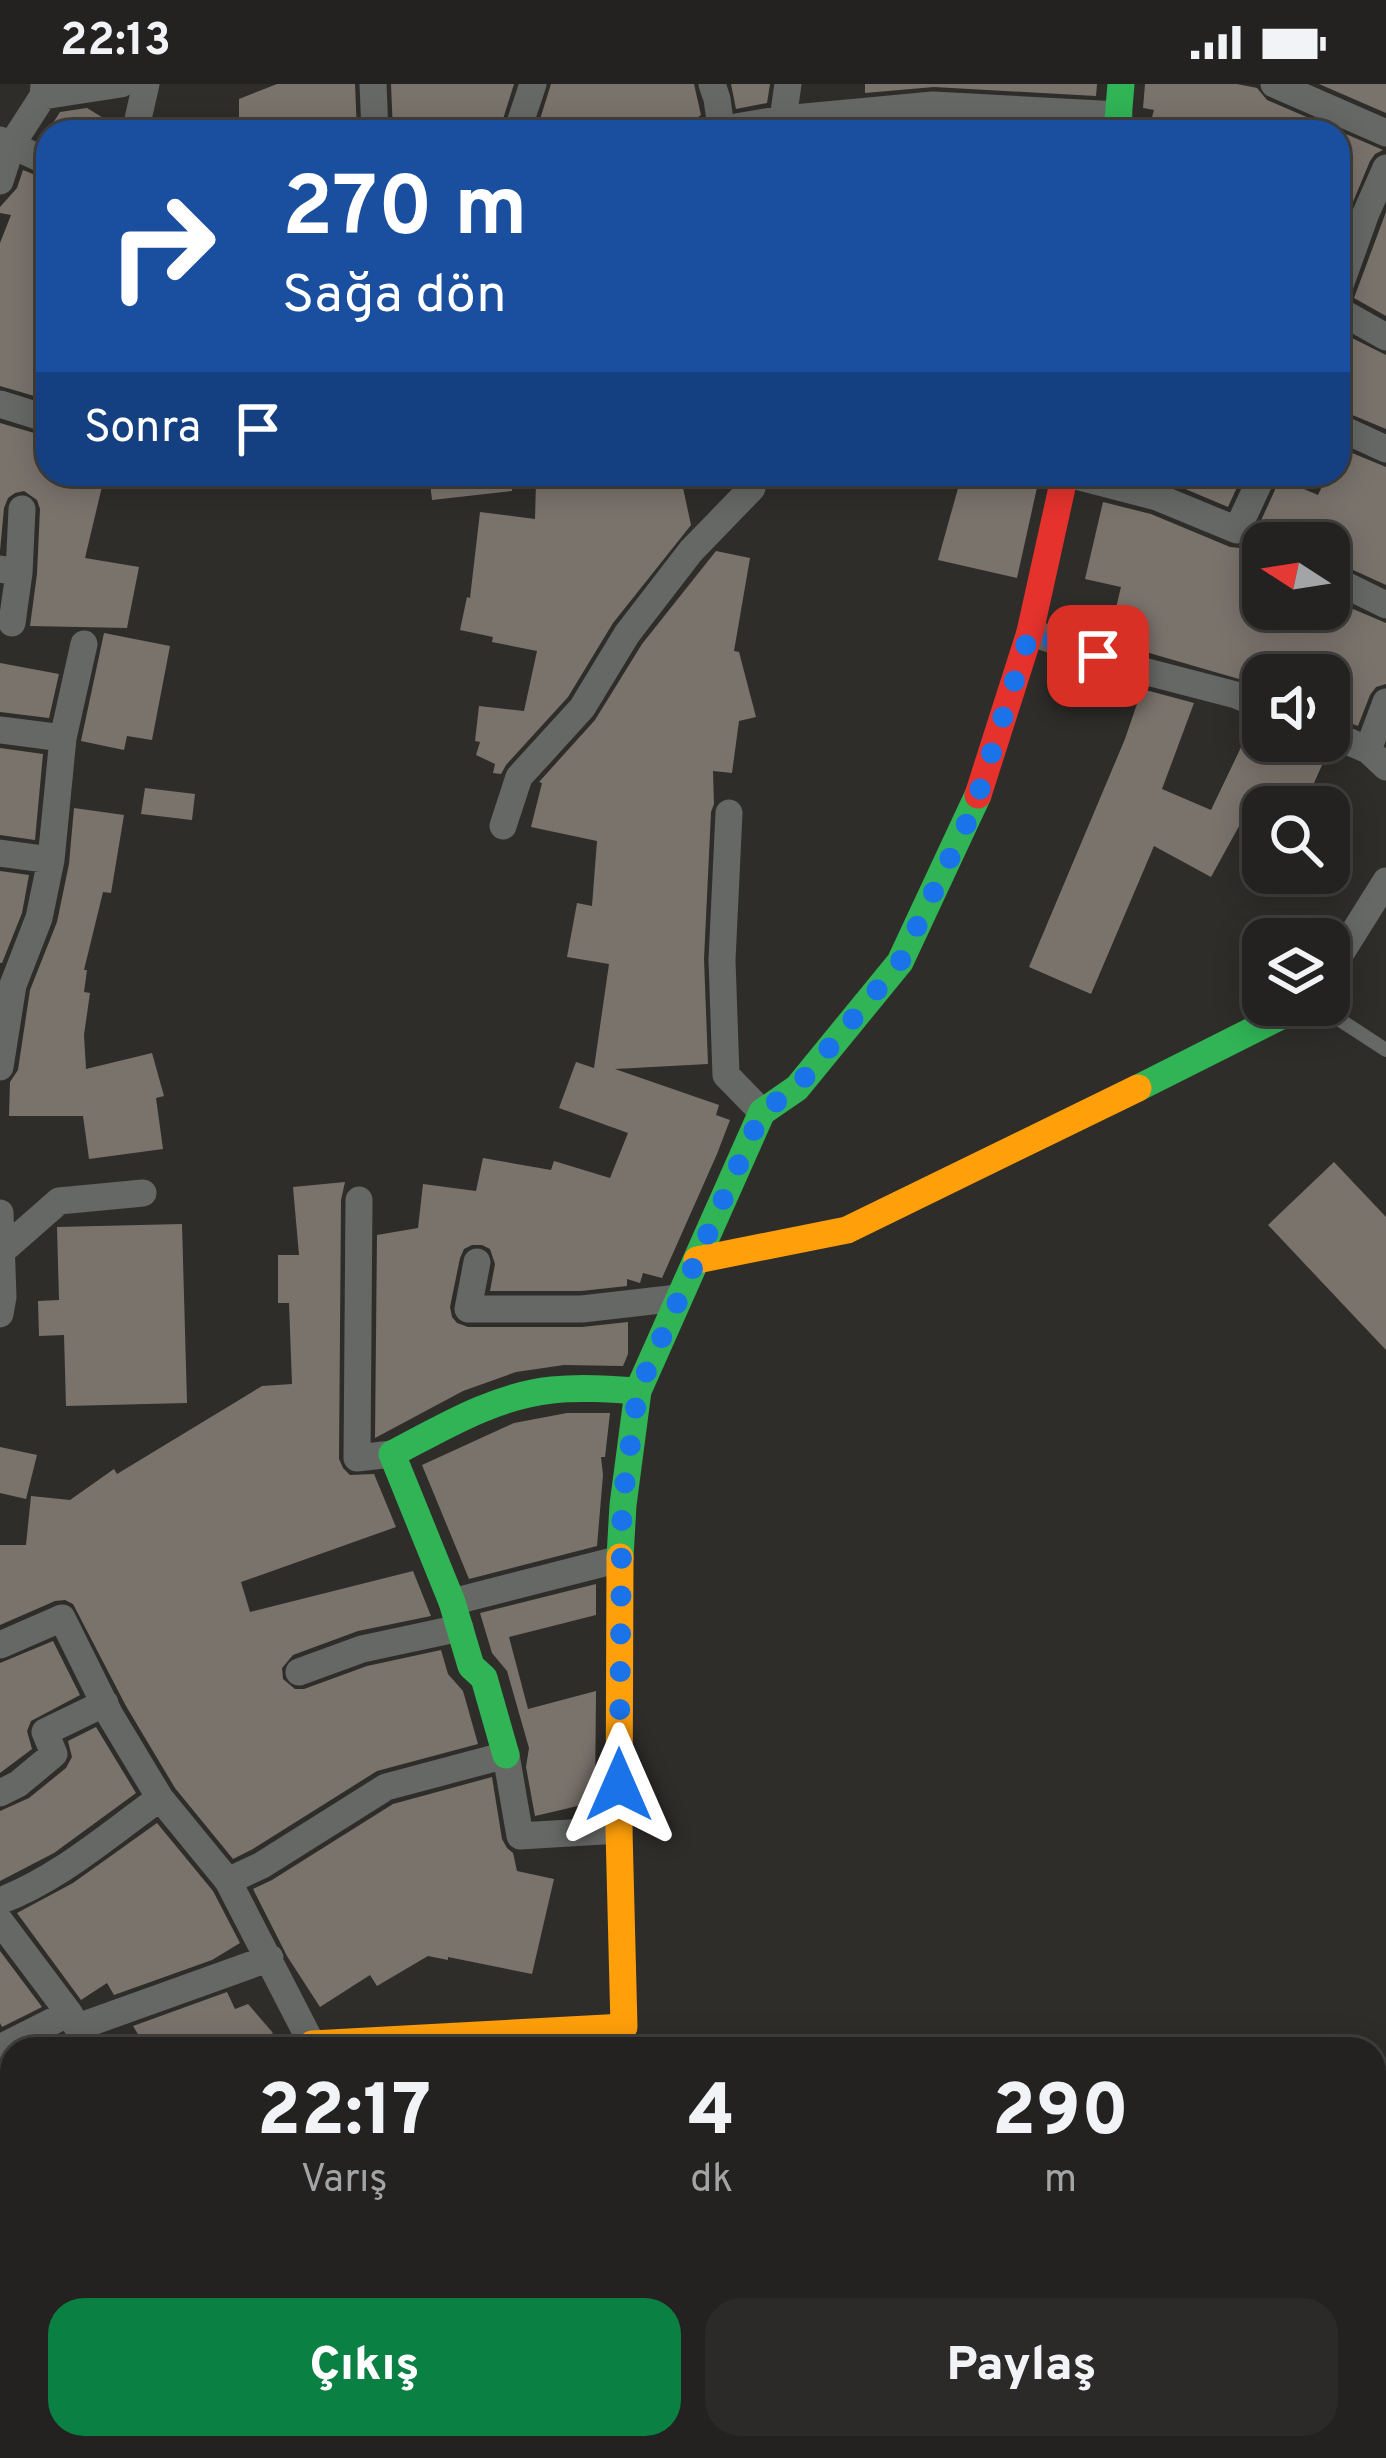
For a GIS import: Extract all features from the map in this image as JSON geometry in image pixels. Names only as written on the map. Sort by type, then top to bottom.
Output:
[{"type":"street","points":[[0,181],[6,142],[43,90],[121,84]]},
{"type":"street","points":[[138,120],[146,84]]},
{"type":"street","points":[[373,84],[374,120]]},
{"type":"street","points":[[521,120],[533,84]]},
{"type":"street","points":[[712,84],[726,120]]},
{"type":"street","points":[[783,119],[788,84]]},
{"type":"street","points":[[1118,120],[1121,84]]},
{"type":"street","points":[[1274,84],[1386,134]]},
{"type":"street","points":[[778,120],[1006,120]]},
{"type":"street","points":[[6,142],[36,156]]},
{"type":"street","points":[[1350,258],[1386,168]]},
{"type":"street","points":[[1350,317],[1386,337]]},
{"type":"street","points":[[0,404],[36,415]]},
{"type":"street","points":[[1350,432],[1386,449]]},
{"type":"street","points":[[503,826],[519,777],[583,708],[627,634],[691,551],[752,486]]},
{"type":"street","points":[[631,2037],[619,1830],[620,1559],[622,1504],[638,1391],[762,1112],[796,1088],[900,962],[974,808],[1030,632],[1063,486]]},
{"type":"street","points":[[1113,486],[1157,497],[1242,533]]},
{"type":"street","points":[[1237,530],[1257,486]]},
{"type":"street","points":[[12,623],[10,571],[22,509]]},
{"type":"street","points":[[1350,587],[1386,605]]},
{"type":"street","points":[[1030,632],[1132,668],[1242,698]]},
{"type":"street","points":[[0,1067],[6,984],[39,918],[51,860],[63,738],[84,644]]},
{"type":"street","points":[[1350,744],[1377,758],[1386,702]]},
{"type":"street","points":[[0,730],[63,738]]},
{"type":"street","points":[[729,813],[722,960],[726,1075],[762,1112]]},
{"type":"street","points":[[0,853],[51,860]]},
{"type":"street","points":[[1350,938],[1386,881]]},
{"type":"street","points":[[697,1260],[847,1230],[1261,1026]]},
{"type":"street","points":[[2,1251],[59,1201],[143,1193]]},
{"type":"street","points":[[359,1200],[357,1458],[392,1454],[522,1395],[575,1388],[638,1391]]},
{"type":"street","points":[[0,1213],[1,1303]]},
{"type":"street","points":[[477,1262],[468,1309],[581,1309],[678,1298]]},
{"type":"street","points":[[392,1454],[456,1615],[471,1666],[484,1678],[506,1755],[520,1836],[619,1830]]},
{"type":"street","points":[[299,1672],[620,1559]]},
{"type":"street","points":[[0,1645],[62,1618],[160,1798],[228,1881],[308,2037]]},
{"type":"street","points":[[0,1793],[55,1754],[45,1732],[105,1703]]},
{"type":"street","points":[[228,1881],[262,1865],[386,1787],[506,1755]]},
{"type":"street","points":[[0,1901],[58,1873],[160,1798]]},
{"type":"street","points":[[0,1921],[79,2030]]},
{"type":"street","points":[[48,2037],[79,2030],[270,1958]]},
{"type":"lane","points":[[1350,1026],[1386,1049]]},
{"type":"building","points":[[277,84],[355,84],[356,120],[239,120],[239,99]]},
{"type":"building","points":[[391,84],[514,84],[503,120],[392,120]]},
{"type":"building","points":[[551,84],[694,84],[701,115],[694,120],[540,120]]},
{"type":"building","points":[[731,84],[770,84],[767,103],[736,109]]},
{"type":"building","points":[[865,84],[1097,84],[1096,96],[934,87],[865,93]]},
{"type":"building","points":[[1145,84],[1237,84],[1257,88],[1267,100],[1313,120],[1151,120],[1154,110],[1143,108]]},
{"type":"building","points":[[1319,84],[1386,84],[1386,113]]},
{"type":"building","points":[[87,108],[107,120],[55,120],[60,112]]},
{"type":"building","points":[[1350,136],[1383,150],[1370,161],[1350,209]]},
{"type":"building","points":[[23,170],[36,175],[36,396],[0,386],[0,243],[11,215],[0,213],[0,207],[17,188]]},
{"type":"building","points":[[1386,212],[1386,316],[1354,298]]},
{"type":"building","points":[[1350,337],[1386,355],[1386,429],[1350,414]]},
{"type":"building","points":[[0,423],[36,434],[36,486],[102,486],[85,558],[139,567],[127,628],[30,626],[40,509],[37,500],[24,491],[8,498],[4,508],[0,551]]},
{"type":"building","points":[[1350,452],[1386,467],[1386,585],[1350,569],[1350,522],[1260,522],[1277,486],[1297,486],[1318,495],[1322,486],[1350,486]]},
{"type":"building","points":[[430,486],[512,486],[512,491],[432,500]]},
{"type":"building","points":[[536,486],[683,486],[691,525],[613,623],[568,697],[501,774],[493,773],[495,764],[476,755],[479,706],[524,711],[537,651],[460,630],[470,598],[480,512],[535,519]]},
{"type":"building","points":[[959,486],[1037,486],[1017,578],[938,560]]},
{"type":"building","points":[[1178,486],[1238,486],[1228,507]]},
{"type":"building","points":[[1103,502],[1151,514],[1240,548],[1242,630],[1350,630],[1350,609],[1386,623],[1386,684],[1370,695],[1358,726],[1350,723],[1350,654],[1242,654],[1242,680],[1108,641],[1121,587],[1085,579]]},
{"type":"building","points":[[716,551],[750,558],[734,651],[739,652],[756,717],[739,721],[732,773],[713,771],[704,959],[708,1064],[615,1069],[719,1105],[716,1115],[730,1120],[717,1154],[662,1278],[643,1273],[640,1283],[627,1279],[627,1286],[581,1291],[490,1291],[495,1264],[490,1249],[472,1245],[460,1258],[450,1307],[457,1323],[468,1327],[582,1327],[628,1322],[628,1354],[623,1366],[564,1365],[516,1372],[463,1391],[375,1438],[377,1235],[418,1228],[423,1184],[476,1191],[483,1158],[551,1170],[554,1161],[610,1178],[628,1133],[559,1108],[576,1062],[594,1068],[609,964],[567,957],[577,903],[592,906],[597,841],[531,827],[539,782],[595,720],[642,644]]},
{"type":"building","points":[[104,633],[170,646],[152,740],[127,736],[124,750],[81,741]]},
{"type":"building","points":[[0,663],[59,674],[49,718],[0,712]]},
{"type":"building","points":[[1142,689],[1194,703],[1162,789],[1211,810],[1242,745],[1242,762],[1323,762],[1313,786],[1242,786],[1242,821],[1211,877],[1154,846],[1091,994],[1029,967]]},
{"type":"building","points":[[0,748],[43,754],[35,840],[0,835]]},
{"type":"building","points":[[145,788],[195,794],[192,820],[141,814]]},
{"type":"building","points":[[74,808],[124,815],[111,893],[103,892],[84,970],[84,992],[90,993],[84,1035],[86,1069],[152,1053],[164,1096],[156,1098],[163,1149],[89,1159],[83,1116],[9,1116],[10,1082],[18,1070],[30,990],[57,922]]},
{"type":"building","points":[[0,871],[29,875],[22,913],[2,963],[0,963]]},
{"type":"building","points":[[1334,1162],[1386,1217],[1386,1350],[1268,1225]]},
{"type":"building","points":[[345,1182],[341,1200],[339,1459],[350,1475],[374,1474],[396,1527],[241,1582],[250,1612],[413,1571],[431,1616],[358,1631],[293,1655],[282,1668],[283,1679],[295,1689],[304,1689],[367,1666],[441,1650],[448,1674],[463,1691],[478,1744],[377,1771],[233,1859],[175,1788],[73,1604],[55,1601],[0,1625],[0,1545],[26,1545],[31,1496],[70,1500],[114,1469],[117,1474],[262,1386],[292,1384],[289,1303],[278,1303],[278,1255],[299,1255],[293,1187]]},
{"type":"building","points":[[182,1224],[187,1403],[66,1406],[64,1335],[39,1336],[38,1301],[59,1300],[57,1227]]},
{"type":"building","points":[[567,1413],[610,1413],[605,1457],[601,1457],[597,1546],[469,1579],[422,1465],[514,1423]]},
{"type":"building","points":[[0,1447],[37,1455],[26,1499],[0,1493]]},
{"type":"building","points":[[596,1584],[596,1615],[509,1637],[528,1709],[596,1691],[595,1802],[535,1816],[526,1767],[529,1748],[507,1671],[492,1653],[480,1613]]},
{"type":"building","points":[[53,1641],[80,1695],[31,1721],[27,1731],[32,1749],[0,1773],[0,1663]]},
{"type":"building","points":[[96,1727],[136,1793],[54,1853],[0,1881],[0,1811],[29,1798],[66,1768],[72,1757],[68,1741]]},
{"type":"building","points":[[492,1777],[502,1839],[513,1853],[517,1871],[554,1879],[532,1974],[428,1956],[377,1986],[370,1975],[320,2007],[253,1889],[393,1804]]},
{"type":"building","points":[[157,1823],[213,1891],[240,1943],[212,1960],[114,1995],[107,1983],[81,2000],[17,1913],[73,1883]]},
{"type":"building","points":[[0,1951],[42,2007],[2,2027],[0,2023]]},
{"type":"building","points":[[227,1992],[235,2009],[248,2004],[273,2033],[265,2037],[140,2037],[133,2026]]},
{"type":"traffic: fast","points":[[1118,120],[1121,84]]},
{"type":"traffic: fast","points":[[620,1557],[638,1391],[762,1112],[797,1088],[900,962],[978,795]]},
{"type":"traffic: fast","points":[[1138,1088],[1261,1026]]},
{"type":"traffic: fast","points":[[506,1755],[484,1678],[471,1666],[452,1602],[392,1454],[469,1415],[531,1393],[638,1391]]},
{"type":"traffic: slow","points":[[697,1260],[847,1230],[1138,1088]]},
{"type":"traffic: slow","points":[[440,2037],[624,2027],[620,1557]]},
{"type":"traffic: jam","points":[[978,795],[1030,632],[1062,486]]},
{"type":"route","points":[[619,1785],[622,1504],[638,1391],[762,1112],[796,1088],[900,962],[974,808],[1030,632],[1098,656]]}]
